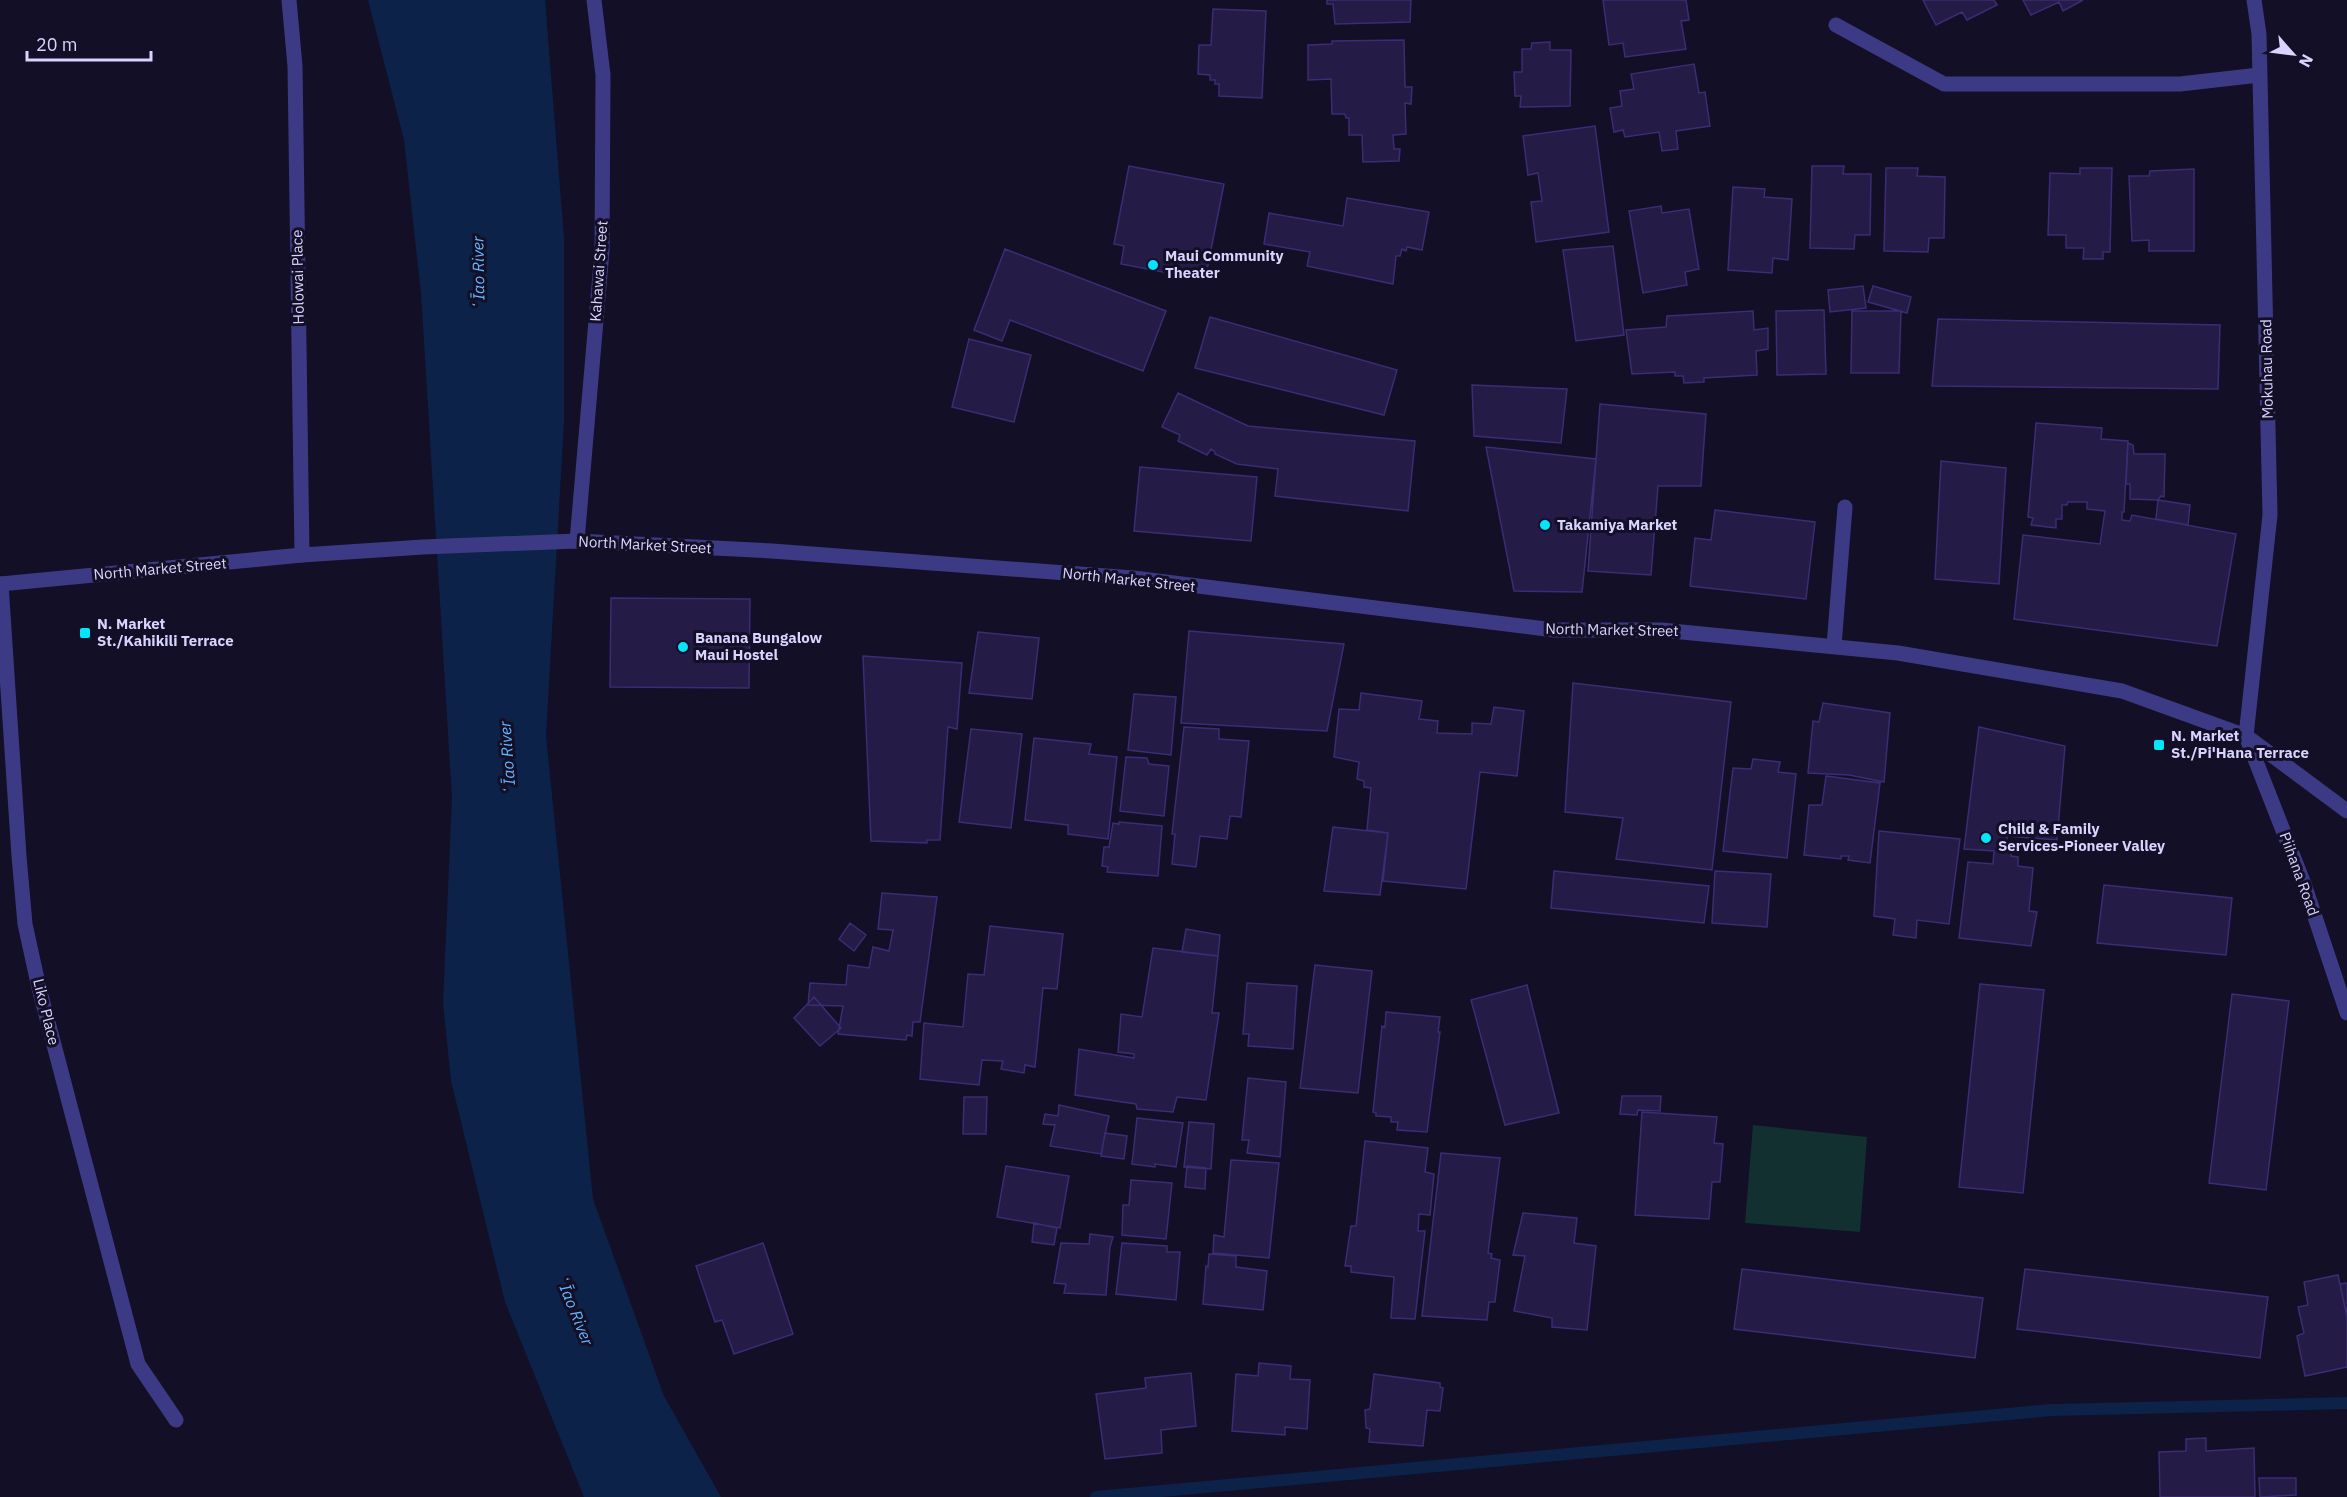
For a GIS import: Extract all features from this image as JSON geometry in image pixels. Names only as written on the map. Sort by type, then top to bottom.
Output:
[{"type":"street","name":"Holowai Place","points":[[289,0],[295,66],[302,555]]},
{"type":"street","name":"Kahawai Street","points":[[577,541],[602,251],[603,75],[594,0]]},
{"type":"street","name":"Mokuhau Road","points":[[2246,736],[2270,515],[2259,34],[2254,0]]},
{"type":"street","points":[[1836,25],[1944,84],[2180,84],[2259,75]]},
{"type":"street","points":[[1834,646],[1845,507]]},
{"type":"street","name":"North Market Street","points":[[0,584],[302,555],[423,547],[577,541],[772,551],[1133,578],[1554,630],[1662,630],[1898,653],[2122,691],[2246,736],[2347,811]]},
{"type":"street","name":"Liko Place","points":[[0,584],[24,913],[39,988],[138,1364],[176,1420]]},
{"type":"street","name":"Piihana Road","points":[[2246,736],[2304,884],[2347,1014]]},
{"type":"green space","points":[[1753,1125],[1867,1137],[1860,1232],[1745,1223]]},
{"type":"water","name":"ʻĪao River","points":[[368,0],[545,0],[564,238],[564,421],[546,736],[593,1199],[664,1396],[721,1497],[584,1497],[505,1302],[451,1081],[443,1003],[452,798],[421,293],[404,140]]},
{"type":"building","points":[[1327,0],[1411,0],[1410,22],[1335,24],[1333,4],[1327,4]]},
{"type":"building","points":[[1603,0],[1686,0],[1689,20],[1681,21],[1686,49],[1625,57],[1623,43],[1609,45]]},
{"type":"building","points":[[1923,0],[1994,0],[1997,5],[1967,20],[1962,12],[1936,25]]},
{"type":"building","points":[[2023,0],[2083,0],[2063,11],[2059,2],[2031,15]]},
{"type":"building","points":[[1213,9],[1266,11],[1262,98],[1219,96],[1219,84],[1215,84],[1215,80],[1210,80],[1210,75],[1198,74],[1199,45],[1211,45]]},
{"type":"building","points":[[1404,40],[1405,87],[1412,87],[1411,104],[1405,103],[1406,134],[1393,135],[1394,149],[1400,149],[1399,161],[1363,162],[1362,135],[1349,135],[1349,118],[1346,118],[1345,114],[1332,114],[1331,79],[1308,80],[1308,45],[1332,44],[1332,41]]},
{"type":"building","points":[[1550,42],[1550,50],[1571,50],[1570,106],[1520,107],[1521,96],[1515,96],[1514,72],[1522,72],[1522,49],[1531,49],[1532,43]]},
{"type":"building","points":[[1694,64],[1699,93],[1705,92],[1710,126],[1676,131],[1678,149],[1662,151],[1659,132],[1625,137],[1623,130],[1614,132],[1610,108],[1622,106],[1620,91],[1634,89],[1631,74]]},
{"type":"building","points":[[1595,126],[1609,232],[1536,242],[1531,202],[1542,201],[1538,173],[1528,175],[1523,136]]},
{"type":"building","points":[[1129,166],[1224,184],[1205,280],[1121,264],[1124,246],[1114,244]]},
{"type":"building","points":[[1812,166],[1844,166],[1843,174],[1871,174],[1870,235],[1855,235],[1854,249],[1810,248]]},
{"type":"building","points":[[1886,168],[1918,168],[1917,176],[1945,177],[1944,238],[1929,238],[1928,252],[1884,251]]},
{"type":"building","points":[[2080,168],[2112,168],[2110,252],[2103,252],[2103,259],[2083,259],[2084,248],[2066,248],[2066,235],[2048,235],[2050,173],[2080,174]]},
{"type":"building","points":[[2194,169],[2194,251],[2149,251],[2149,240],[2132,241],[2129,176],[2149,176],[2150,171]]},
{"type":"building","points":[[1733,187],[1765,189],[1764,197],[1792,199],[1788,260],[1773,258],[1772,273],[1728,270]]},
{"type":"building","points":[[1347,198],[1429,212],[1422,250],[1407,247],[1406,251],[1402,249],[1400,256],[1396,256],[1393,284],[1307,266],[1310,252],[1264,244],[1269,213],[1343,226]]},
{"type":"building","points":[[1661,206],[1662,213],[1689,209],[1699,269],[1685,272],[1687,285],[1643,293],[1629,211]]},
{"type":"building","points":[[1613,246],[1624,335],[1576,341],[1563,250]]},
{"type":"building","points":[[1005,249],[1166,311],[1143,371],[1010,320],[1002,341],[974,330]]},
{"type":"building","points":[[1863,286],[1866,308],[1830,312],[1828,290]]},
{"type":"building","points":[[1873,286],[1911,297],[1907,313],[1868,302]]},
{"type":"building","points":[[1824,310],[1826,374],[1777,375],[1776,311]]},
{"type":"building","points":[[1753,311],[1754,330],[1768,328],[1768,349],[1756,351],[1757,375],[1704,378],[1704,382],[1684,383],[1683,376],[1675,376],[1675,372],[1632,374],[1626,330],[1666,327],[1667,316]]},
{"type":"building","points":[[1852,311],[1901,311],[1899,373],[1851,373]]},
{"type":"building","points":[[1210,317],[1397,370],[1384,415],[1195,368]]},
{"type":"building","points":[[1938,319],[2220,325],[2218,389],[1932,386]]},
{"type":"building","points":[[969,339],[1031,355],[1014,422],[952,407]]},
{"type":"building","points":[[1472,385],[1567,389],[1561,443],[1474,436]]},
{"type":"building","points":[[1178,393],[1248,426],[1415,441],[1408,511],[1275,496],[1278,469],[1237,464],[1215,454],[1211,449],[1207,455],[1178,441],[1180,435],[1162,427]]},
{"type":"building","points":[[1600,404],[1706,414],[1701,486],[1658,486],[1651,575],[1588,571]]},
{"type":"building","points":[[2036,423],[2102,428],[2101,439],[2128,441],[2122,520],[2130,521],[2132,515],[2236,534],[2217,646],[2014,619],[2023,535],[2100,544],[2105,511],[2087,509],[2087,502],[2068,502],[2067,505],[2062,505],[2062,519],[2056,519],[2056,528],[2031,525],[2033,518],[2028,517]]},
{"type":"building","points":[[2128,443],[2133,445],[2134,454],[2165,454],[2164,497],[2161,496],[2158,500],[2130,499],[2130,484],[2126,484]]},
{"type":"building","name":"Takamiya Market","points":[[1486,447],[1596,459],[1582,592],[1514,591]]},
{"type":"building","points":[[1941,461],[2006,468],[1999,584],[1935,579]]},
{"type":"building","points":[[1140,467],[1257,477],[1251,541],[1134,531]]},
{"type":"building","points":[[2158,500],[2190,505],[2188,525],[2156,519]]},
{"type":"building","points":[[1715,510],[1815,522],[1806,599],[1690,586],[1695,538],[1711,540]]},
{"type":"building","points":[[611,598],[750,599],[749,688],[610,687]]},
{"type":"building","points":[[1189,631],[1344,644],[1327,731],[1181,723]]},
{"type":"building","points":[[978,632],[1039,638],[1032,699],[969,693]]},
{"type":"building","points":[[863,656],[962,663],[957,729],[948,727],[940,840],[927,840],[927,843],[871,841]]},
{"type":"building","points":[[1573,683],[1731,702],[1712,870],[1616,859],[1623,818],[1565,812]]},
{"type":"building","points":[[1361,693],[1422,701],[1419,719],[1438,721],[1437,733],[1472,734],[1472,723],[1491,724],[1494,707],[1524,711],[1517,776],[1480,772],[1466,889],[1383,881],[1388,833],[1367,830],[1371,788],[1364,787],[1364,781],[1357,779],[1359,762],[1334,757],[1339,709],[1359,710]]},
{"type":"building","points":[[1134,694],[1176,697],[1171,755],[1128,750]]},
{"type":"building","points":[[1823,703],[1890,713],[1884,782],[1849,775],[1808,773],[1813,721],[1819,722]]},
{"type":"building","points":[[1184,727],[1219,729],[1219,739],[1249,741],[1241,817],[1230,816],[1227,839],[1200,836],[1196,867],[1172,864],[1175,834],[1172,834]]},
{"type":"building","name":"Child & Family Services-Pioneer Valley","points":[[1979,727],[2065,746],[2057,840],[2007,836],[2007,842],[2011,845],[2011,856],[2018,857],[2018,866],[2033,868],[2029,911],[2037,912],[2031,946],[1959,938],[1968,862],[1993,864],[1994,851],[1964,849]]},
{"type":"building","points":[[971,729],[1022,734],[1011,828],[959,822]]},
{"type":"building","points":[[1034,738],[1091,744],[1089,754],[1117,757],[1108,839],[1068,834],[1068,825],[1025,820]]},
{"type":"building","points":[[1126,757],[1147,758],[1149,764],[1169,766],[1164,816],[1120,811]]},
{"type":"building","points":[[1753,759],[1780,762],[1778,772],[1796,774],[1787,858],[1723,851],[1733,768],[1751,769]]},
{"type":"building","points":[[1826,776],[1880,783],[1870,863],[1848,860],[1849,856],[1841,856],[1841,859],[1804,855],[1809,805],[1822,805]]},
{"type":"building","points":[[1119,822],[1162,826],[1158,876],[1107,872],[1108,867],[1102,866],[1104,847],[1109,847],[1113,823],[1119,824]]},
{"type":"building","points":[[1333,827],[1388,833],[1380,895],[1324,891]]},
{"type":"building","points":[[1879,831],[1960,839],[1949,924],[1917,920],[1916,938],[1893,935],[1895,919],[1874,916]]},
{"type":"building","points":[[1554,871],[1709,886],[1704,923],[1551,908]]},
{"type":"building","points":[[1715,871],[1771,874],[1767,927],[1712,923]]},
{"type":"building","points":[[2104,885],[2232,898],[2226,955],[2097,943]]},
{"type":"building","points":[[882,893],[937,897],[920,1022],[913,1022],[912,1036],[907,1035],[906,1040],[838,1034],[843,1006],[808,1005],[810,983],[846,985],[848,965],[869,968],[873,947],[889,951],[893,930],[878,929]]},
{"type":"building","points":[[850,923],[866,935],[854,951],[839,939]]},
{"type":"building","points":[[990,926],[1063,934],[1057,989],[1043,988],[1035,1067],[1025,1065],[1024,1073],[1001,1069],[1003,1061],[982,1060],[979,1085],[920,1079],[924,1023],[963,1027],[968,974],[984,975]]},
{"type":"building","points":[[1186,929],[1220,935],[1218,956],[1182,952]]},
{"type":"building","points":[[1153,948],[1218,956],[1212,1013],[1219,1013],[1206,1100],[1177,1097],[1173,1112],[1137,1109],[1136,1104],[1075,1095],[1079,1049],[1134,1058],[1134,1054],[1118,1052],[1121,1014],[1142,1017]]},
{"type":"building","points":[[1315,965],[1372,971],[1358,1093],[1300,1088]]},
{"type":"building","points":[[1247,983],[1297,986],[1293,1049],[1248,1046],[1249,1034],[1243,1034]]},
{"type":"building","points":[[1980,984],[2044,990],[2023,1193],[1959,1187]]},
{"type":"building","points":[[1527,985],[1559,1113],[1505,1125],[1471,1000]]},
{"type":"building","points":[[2232,994],[2289,1001],[2266,1190],[2209,1183]]},
{"type":"building","points":[[814,997],[841,1028],[820,1046],[794,1018]]},
{"type":"building","points":[[1386,1012],[1440,1017],[1427,1132],[1397,1130],[1398,1122],[1391,1122],[1391,1117],[1376,1116],[1373,1112],[1382,1026],[1385,1027]]},
{"type":"building","points":[[1248,1078],[1286,1082],[1280,1157],[1247,1153],[1249,1140],[1242,1140]]},
{"type":"building","points":[[1622,1096],[1661,1096],[1660,1111],[1638,1110],[1637,1115],[1620,1114]]},
{"type":"building","points":[[964,1097],[987,1097],[986,1134],[963,1134]]},
{"type":"building","points":[[1059,1105],[1109,1116],[1101,1154],[1050,1146],[1055,1125],[1043,1124],[1045,1114],[1058,1116]]},
{"type":"building","points":[[1642,1112],[1717,1117],[1714,1143],[1723,1144],[1720,1182],[1712,1182],[1709,1219],[1635,1215]]},
{"type":"building","points":[[1137,1118],[1183,1123],[1176,1167],[1132,1164]]},
{"type":"building","points":[[1189,1122],[1214,1124],[1211,1169],[1184,1167]]},
{"type":"building","points":[[1105,1133],[1127,1136],[1124,1159],[1101,1156]]},
{"type":"building","points":[[1365,1141],[1428,1148],[1425,1172],[1434,1174],[1430,1215],[1419,1214],[1418,1231],[1425,1231],[1415,1319],[1391,1318],[1394,1277],[1351,1272],[1351,1266],[1345,1266],[1351,1226],[1356,1226]]},
{"type":"building","points":[[1441,1153],[1500,1158],[1488,1253],[1492,1254],[1491,1258],[1500,1260],[1495,1302],[1489,1302],[1487,1320],[1422,1316]]},
{"type":"building","points":[[1231,1160],[1279,1163],[1269,1258],[1213,1253],[1214,1235],[1224,1237]]},
{"type":"building","points":[[1006,1166],[1069,1176],[1060,1228],[997,1217]]},
{"type":"building","points":[[1187,1166],[1206,1168],[1205,1189],[1185,1187]]},
{"type":"building","points":[[1131,1180],[1172,1183],[1166,1239],[1122,1235],[1123,1205],[1129,1205]]},
{"type":"building","points":[[1523,1213],[1577,1218],[1574,1243],[1596,1246],[1587,1330],[1552,1327],[1552,1318],[1514,1311],[1525,1256],[1513,1255]]},
{"type":"building","points":[[1034,1223],[1057,1228],[1054,1245],[1032,1242]]},
{"type":"building","points":[[1090,1234],[1113,1237],[1106,1295],[1064,1293],[1066,1284],[1054,1283],[1061,1243],[1089,1244]]},
{"type":"building","points":[[763,1243],[793,1334],[734,1354],[722,1320],[715,1322],[696,1266]]},
{"type":"building","points":[[1122,1243],[1167,1246],[1167,1252],[1180,1252],[1176,1300],[1116,1294]]},
{"type":"building","points":[[1209,1254],[1236,1256],[1236,1267],[1267,1271],[1263,1310],[1203,1304]]},
{"type":"building","points":[[1742,1269],[1983,1298],[1975,1358],[1734,1329]]},
{"type":"building","points":[[2025,1269],[2268,1297],[2260,1358],[2017,1329]]},
{"type":"building","points":[[2338,1275],[2347,1317],[2347,1367],[2305,1376],[2297,1336],[2304,1333],[2298,1307],[2308,1305],[2304,1282]]},
{"type":"building","points":[[2347,1283],[2347,1317],[2340,1284]]},
{"type":"building","points":[[1259,1363],[1291,1366],[1290,1379],[1310,1380],[1307,1429],[1285,1427],[1285,1435],[1232,1431],[1236,1374],[1258,1376]]},
{"type":"building","points":[[1191,1373],[1196,1426],[1161,1430],[1162,1453],[1105,1459],[1096,1394],[1146,1388],[1145,1378]]},
{"type":"building","points":[[1374,1374],[1440,1383],[1440,1387],[1443,1388],[1440,1411],[1427,1410],[1423,1446],[1369,1442],[1370,1429],[1366,1428],[1365,1410],[1370,1409]]},
{"type":"building","points":[[2206,1438],[2206,1451],[2254,1448],[2255,1497],[2160,1497],[2159,1452],[2186,1451],[2186,1439]]},
{"type":"building","points":[[2259,1478],[2296,1478],[2296,1495],[2260,1497]]},
{"type":"waterway","points":[[1096,1497],[2052,1410],[2347,1403]]},
{"type":"place","name":"Maui Community Theater","points":[[1153,265]]},
{"type":"place","name":"Takamiya Market","points":[[1545,525]]},
{"type":"place","name":"N. Market St./Kahikili Terrace","points":[[85,633]]},
{"type":"place","name":"Banana Bungalow Maui Hostel","points":[[683,647]]},
{"type":"place","name":"N. Market St./Pi'Hana Terrace","points":[[2159,745]]},
{"type":"place","name":"Child & Family Services-Pioneer Valley","points":[[1986,838]]}]
